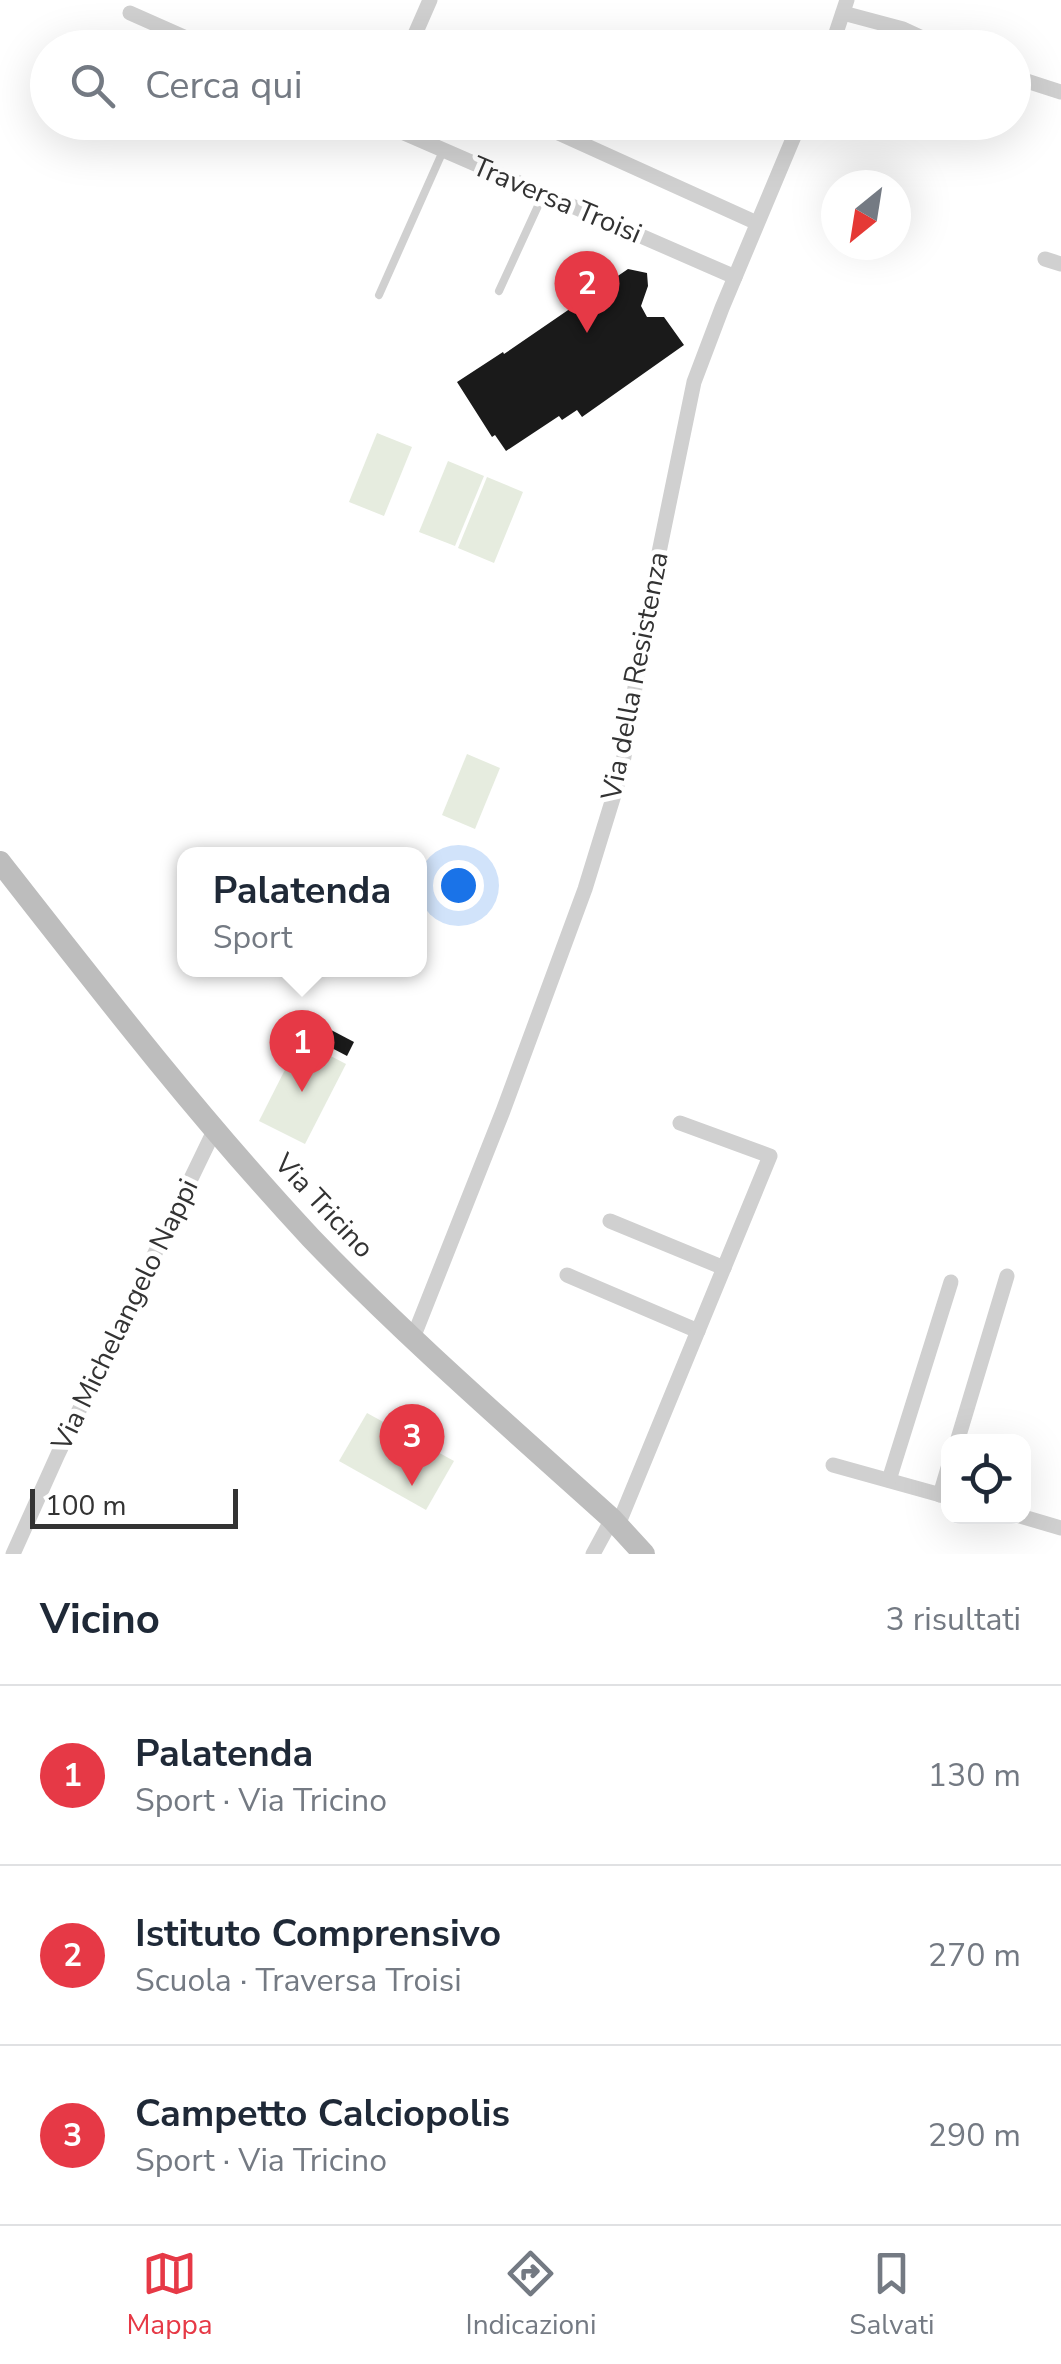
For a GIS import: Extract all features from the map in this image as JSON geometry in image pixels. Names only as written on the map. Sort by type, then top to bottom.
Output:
[{"type":"street","points":[[416,30],[430,0]]},
{"type":"street","points":[[845,7],[905,30]]},
{"type":"street","points":[[130,13],[168,30]]},
{"type":"street","points":[[1031,83],[1061,92]]},
{"type":"street","name":"Traversa Troisi","points":[[419,140],[734,277]]},
{"type":"street","points":[[574,140],[758,223]]},
{"type":"street","name":"Via della Resistenza","points":[[413,1338],[585,889],[622,769],[648,606],[690,399],[734,277],[793,140]]},
{"type":"street","name":"Via Tricino","points":[[0,862],[214,1131],[314,1240],[413,1338],[615,1522],[644,1554]]},
{"type":"street","points":[[594,1554],[615,1522],[770,1156],[680,1123]]},
{"type":"street","name":"Via Michelangelo Nappi","points":[[13,1554],[214,1131]]},
{"type":"street","points":[[610,1221],[724,1268]]},
{"type":"street","points":[[567,1275],[698,1331]]},
{"type":"street","points":[[959,1434],[1007,1276]]},
{"type":"street","points":[[889,1480],[951,1282]]},
{"type":"street","points":[[833,1465],[941,1495]]},
{"type":"street","points":[[1031,1519],[1061,1528]]},
{"type":"lane","points":[[379,296],[444,151]]},
{"type":"lane","points":[[499,291],[544,195]]},
{"type":"shaded area","points":[[377,433],[412,447],[384,516],[349,502]]},
{"type":"shaded area","points":[[448,461],[484,476],[455,546],[419,532]]},
{"type":"shaded area","points":[[487,477],[523,492],[494,563],[458,548]]},
{"type":"shaded area","points":[[467,754],[500,768],[475,829],[442,815]]},
{"type":"shaded area","points":[[300,1040],[346,1064],[305,1144],[259,1121]]},
{"type":"shaded area","points":[[367,1413],[454,1461],[426,1510],[339,1461]]},
{"type":"building","points":[[628,269],[647,273],[648,286],[641,306],[647,317],[664,317],[684,345],[582,417],[577,410],[562,420],[559,416],[506,451],[495,435],[492,437],[457,382]]},
{"type":"building","points":[[314,1021],[354,1042],[347,1056],[307,1035]]},
{"type":"place","name":"Istituto Comprensivo","points":[[587,333]]},
{"type":"place","name":"Palatenda","points":[[302,1092]]},
{"type":"place","name":"Campetto Calciopolis","points":[[412,1486]]}]
